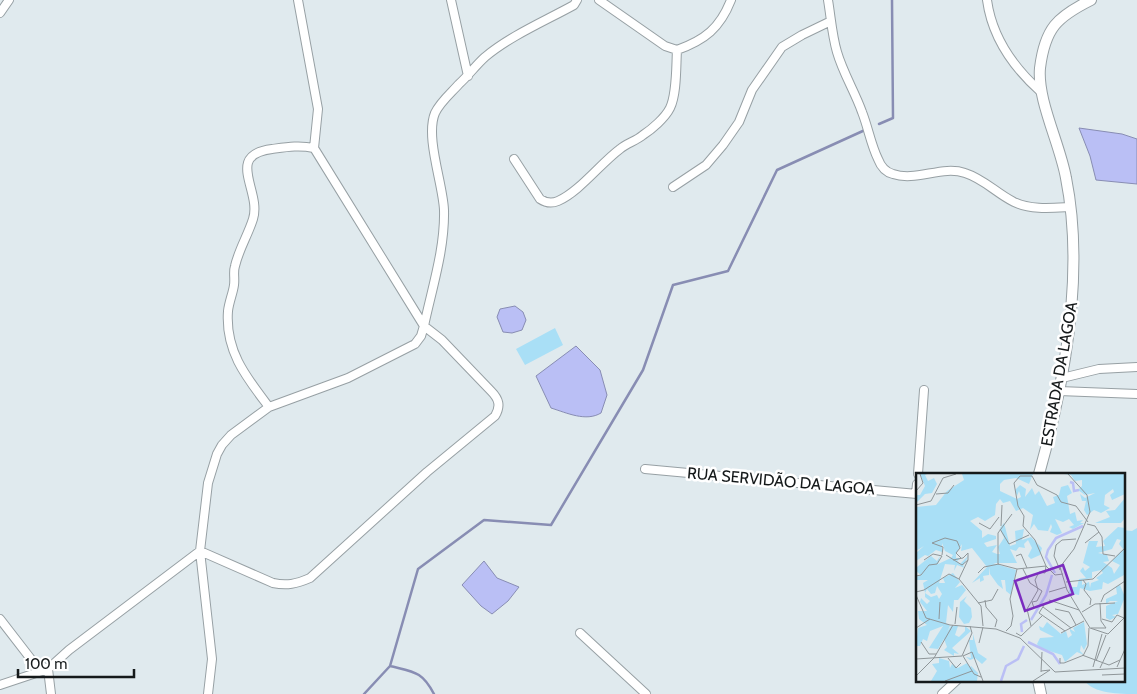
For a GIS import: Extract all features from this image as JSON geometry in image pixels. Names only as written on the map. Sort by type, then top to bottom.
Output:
[{"type":"street","points":[[0,13],[9,0]]},
{"type":"street","points":[[200,551],[273,583],[285,586],[310,578],[427,472],[498,411],[498,398],[442,340],[424,326],[314,148],[318,109],[298,0]]},
{"type":"street","points":[[451,0],[468,76]]},
{"type":"street","points":[[208,694],[212,659],[200,551],[208,483],[217,454],[231,435],[269,407],[348,378],[416,344],[424,326],[440,256],[443,225],[444,210],[432,138],[433,122],[436,113],[443,102],[485,57],[507,42],[574,5],[577,0]]},
{"type":"street","points":[[599,0],[652,37],[676,50],[691,45],[716,28],[731,0]]},
{"type":"street","points":[[828,0],[838,54],[871,136],[877,158],[884,170],[891,174],[907,176],[953,171],[962,172],[981,180],[1012,201],[1022,205],[1042,208],[1070,207]]},
{"type":"street","points":[[987,0],[995,30],[1006,52],[1024,77],[1040,92]]},
{"type":"street","name":"ESTRADA DA LAGOA","points":[[1039,473],[1062,378],[1074,290],[1074,248],[1067,178],[1040,92],[1040,68],[1048,36],[1054,24],[1063,16],[1091,0]]},
{"type":"street","points":[[673,186],[706,165],[723,146],[739,122],[752,90],[782,47],[831,21]]},
{"type":"street","points":[[514,159],[540,199],[552,203],[570,193],[621,148],[643,136],[667,113],[671,106],[675,82],[676,50]]},
{"type":"street","points":[[269,407],[243,372],[231,345],[229,329],[228,310],[234,284],[234,267],[254,218],[248,162],[254,153],[262,150],[297,145],[314,148]]},
{"type":"street","points":[[1062,378],[1099,369],[1137,367]]},
{"type":"street","points":[[918,473],[924,390]]},
{"type":"street","points":[[1059,391],[1137,394]]},
{"type":"street","name":"RUA SERVIDÃO DA LAGOA","points":[[645,469],[916,494]]},
{"type":"street","points":[[0,685],[48,669],[69,650],[200,551]]},
{"type":"street","points":[[0,619],[34,663],[48,669]]},
{"type":"street","points":[[580,633],[646,694]]},
{"type":"street","points":[[48,669],[51,694]]},
{"type":"street","points":[[942,694],[955,682]]},
{"type":"shaded area","points":[[1079,128],[1122,134],[1137,139],[1137,184],[1096,180],[1090,156]]},
{"type":"shaded area","points":[[515,306],[523,312],[526,320],[522,330],[512,333],[503,332],[497,317],[500,309]]},
{"type":"shaded area","points":[[555,328],[563,345],[525,365],[516,349]]},
{"type":"shaded area","points":[[576,346],[600,370],[607,395],[601,413],[595,416],[576,416],[551,408],[536,376]]},
{"type":"shaded area","points":[[1137,528],[1137,694],[1123,694],[1100,691],[1086,682],[1124,682],[1124,530],[1132,531]]},
{"type":"shaded area","points":[[484,561],[497,578],[519,587],[508,601],[492,614],[481,606],[462,585]]},
{"type":"waterway","points":[[879,124],[893,118],[892,0]]},
{"type":"waterway","points":[[364,694],[390,666],[418,569],[484,520],[551,525],[643,370],[673,285],[728,271],[777,170],[865,130]]},
{"type":"waterway","points":[[390,666],[421,677],[430,686],[434,694]]}]
